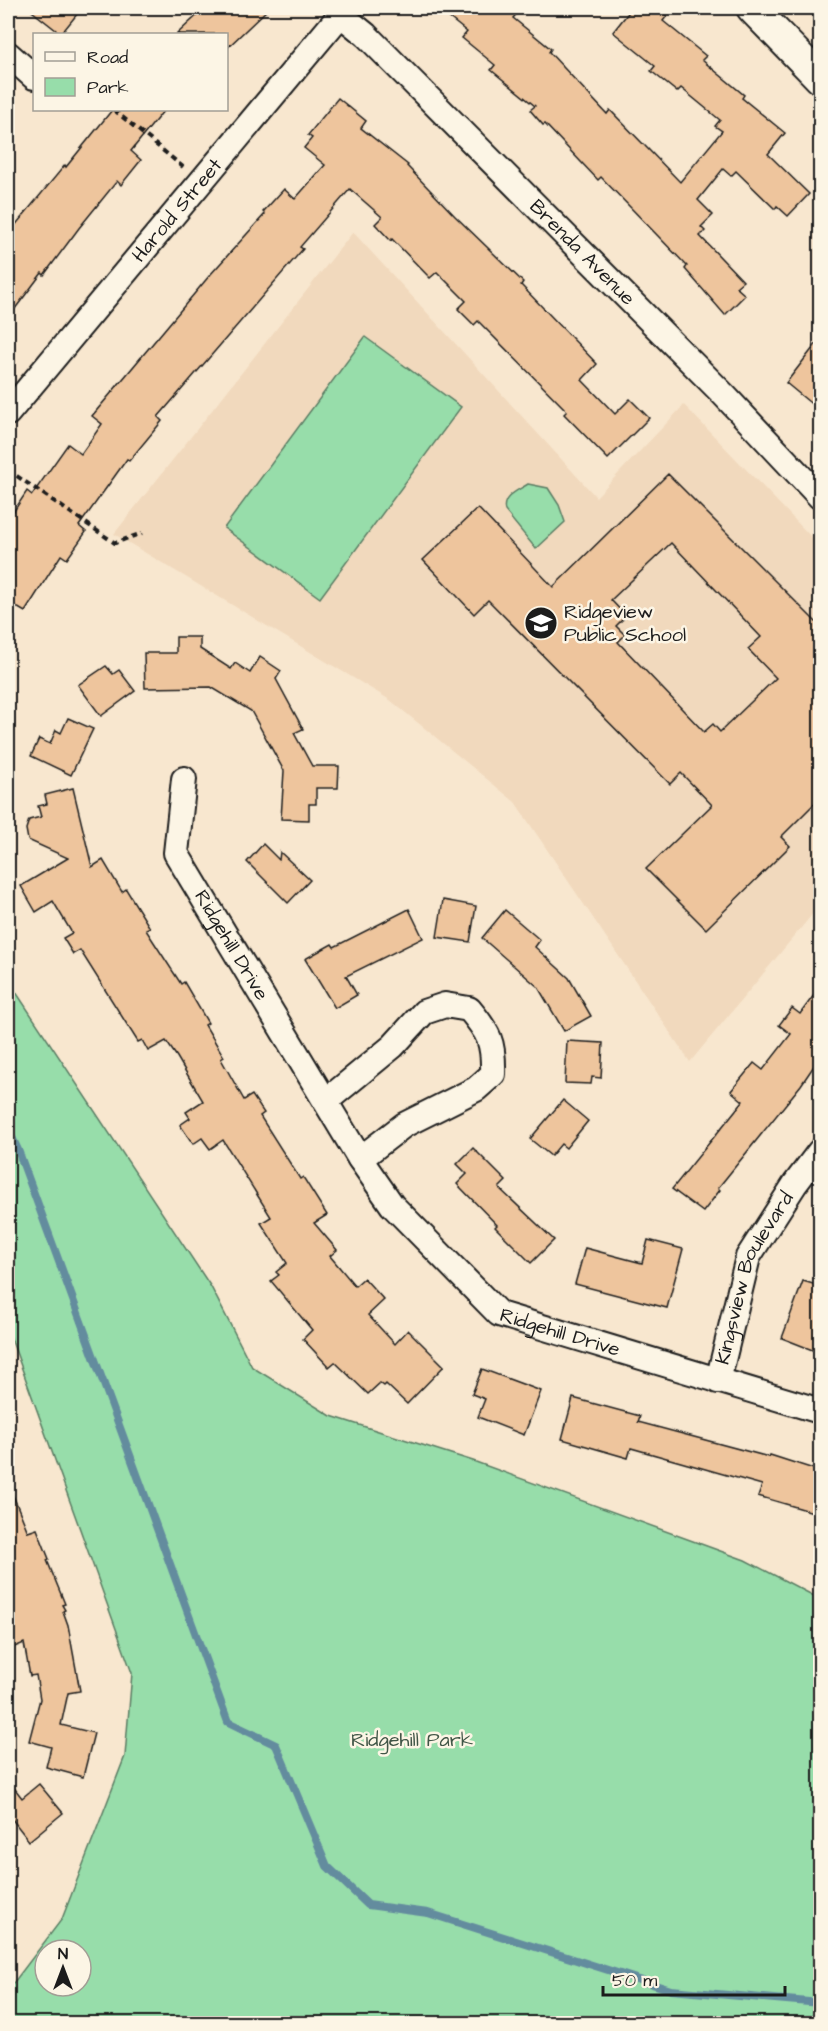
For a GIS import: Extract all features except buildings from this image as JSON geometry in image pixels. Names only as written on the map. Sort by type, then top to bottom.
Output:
[{"type":"street","points":[[752,8],[820,78]]},
{"type":"street","name":"Harold Street","points":[[8,413],[343,11]]},
{"type":"street","name":"Brenda Avenue","points":[[343,11],[707,378],[820,497]]},
{"type":"street","points":[[8,54],[33,76]]},
{"type":"street","name":"Ridgehill Drive","points":[[184,779],[176,853],[360,1159],[392,1205],[499,1314],[820,1411]]},
{"type":"street","points":[[326,1101],[393,1046],[424,1012],[445,1005],[469,1009],[486,1030],[494,1053],[492,1074],[476,1089],[404,1125],[360,1159]]},
{"type":"street","name":"Kingsview Boulevard","points":[[718,1381],[748,1257],[795,1184],[820,1151]]},
{"type":"path","points":[[115,111],[200,181]]},
{"type":"path","points":[[8,470],[115,543],[142,533]]},
{"type":"shaded area","name":"Ridgeview Public School","points":[[353,232],[596,497],[684,405],[820,546],[820,905],[690,1062],[515,802],[390,700],[114,534]]},
{"type":"green space","points":[[365,337],[461,407],[320,598],[224,528]]},
{"type":"green space","points":[[528,484],[548,488],[559,505],[565,522],[536,549],[505,511],[504,506],[511,495]]},
{"type":"green space","name":"Ridgehill Park","points":[[8,980],[211,1287],[252,1367],[331,1416],[473,1461],[745,1560],[820,1599],[820,2023],[8,2023],[8,1990],[33,1957],[33,1998],[93,1998],[93,1938],[48,1938],[62,1919],[125,1756],[132,1673],[8,1330]]},
{"type":"waterway","points":[[8,1129],[18,1150],[228,1722],[276,1745],[327,1866],[368,1905],[428,1913],[671,1990],[820,2003]]},
{"type":"place","name":"Ridgeview Public School","points":[[541,623]]}]
